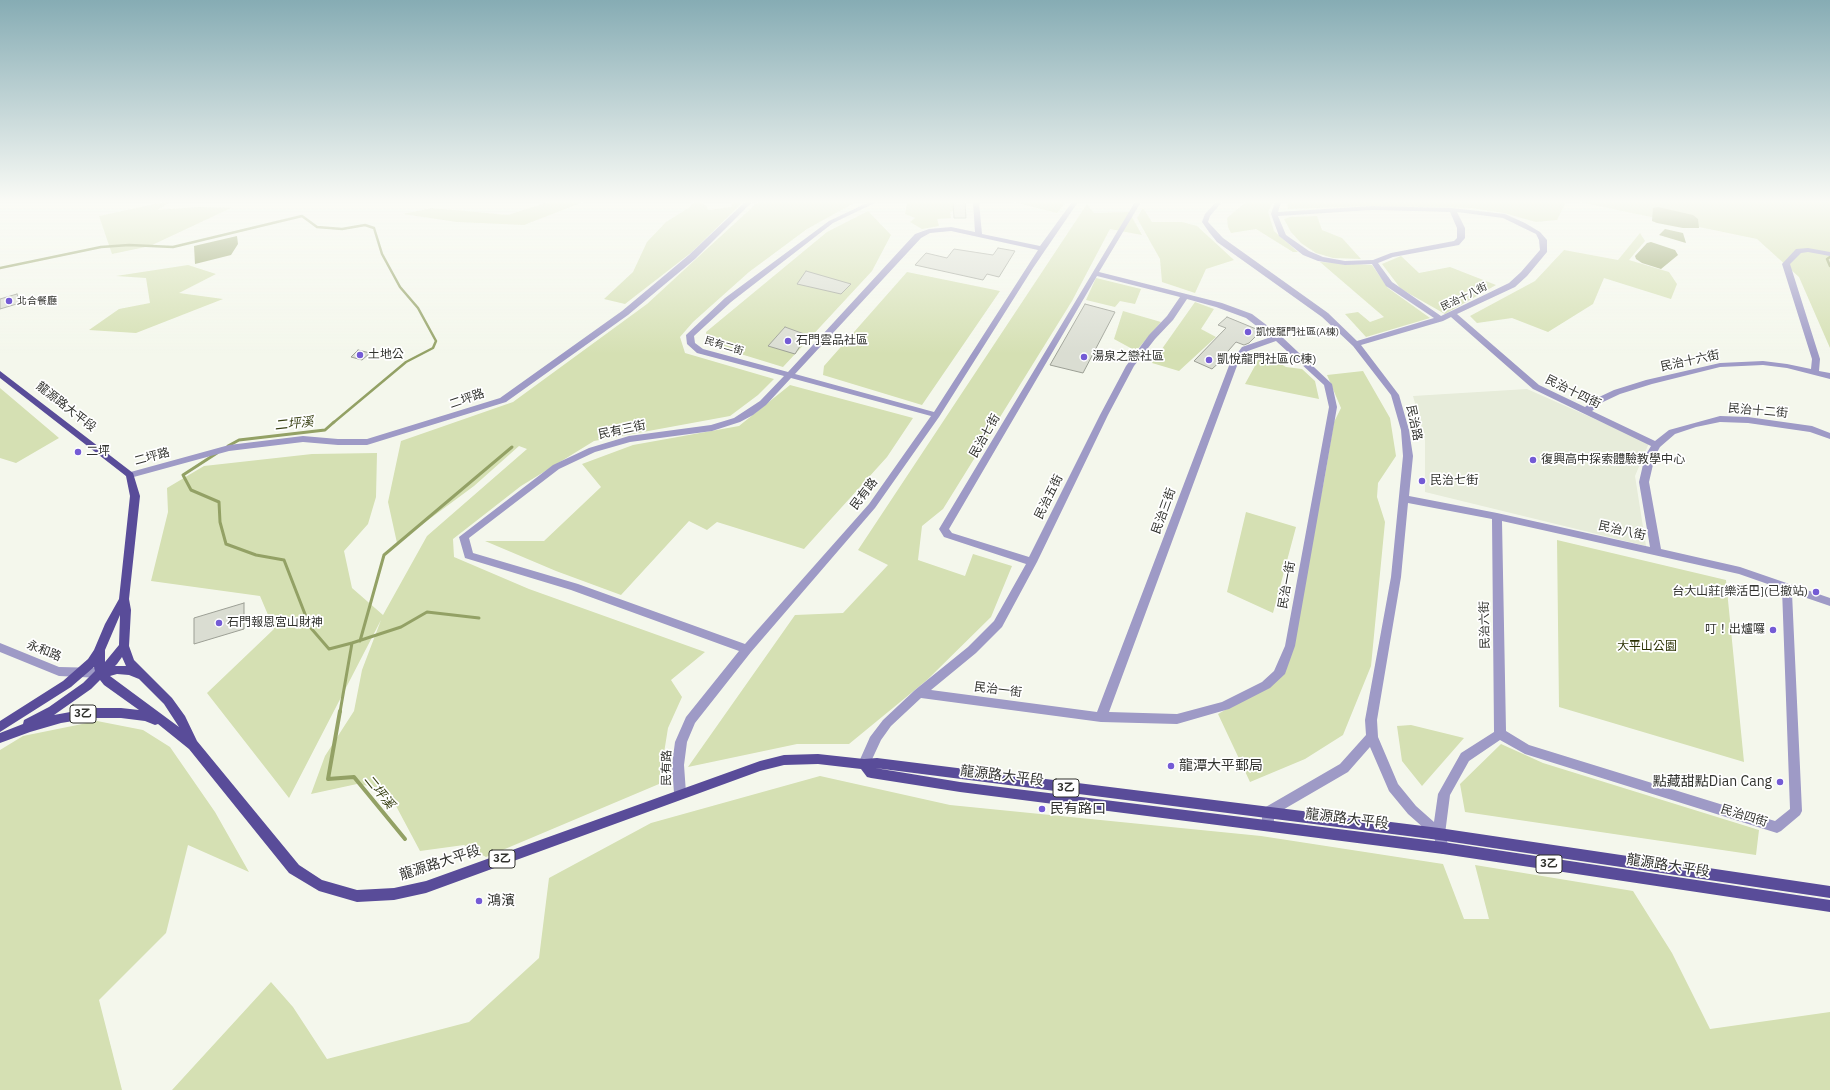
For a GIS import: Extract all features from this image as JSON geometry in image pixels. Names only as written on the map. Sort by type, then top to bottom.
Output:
[{"type":"main road","name":"龍源路大平段","points":[[0,374],[130,475],[135,496],[124,599],[126,610],[124,646],[129,662],[141,676],[168,701],[181,719],[193,745]]},
{"type":"main road","name":"龍源路大平段","points":[[124,599],[110,624],[100,650],[99,661],[101,673],[108,682],[193,745],[294,868],[319,885],[357,896],[394,894],[426,886],[680,793],[760,766],[784,760],[818,759],[864,764],[871,773],[953,786],[1268,819],[1439,834],[1830,892]]},
{"type":"main road","points":[[101,673],[113,661],[124,646]]},
{"type":"main road","points":[[81,673],[100,650]]},
{"type":"main road","name":"龍源路大平段","points":[[101,673],[130,671],[141,676]]},
{"type":"main road","name":"3乙","points":[[0,727],[81,673]]},
{"type":"main road","name":"3乙","points":[[50,695],[75,682],[101,673]]},
{"type":"main road","name":"3乙","points":[[0,738],[69,700],[101,673]]},
{"type":"main road","name":"3乙","points":[[0,738],[28,727],[54,720],[92,713],[121,713],[146,716],[168,725]]},
{"type":"main road","name":"龍源路大平段","points":[[1268,819],[1443,848],[1830,906]]},
{"type":"street","name":"二坪路","points":[[130,475],[229,448],[303,439],[338,442],[367,442],[503,400],[625,313],[696,253]]},
{"type":"street","name":"民有二街","points":[[790,253],[733,296],[690,335],[691,344],[700,351],[936,415]]},
{"type":"street","name":"民有三街","points":[[747,649],[574,587],[469,554],[464,537],[556,467],[592,450],[629,439],[712,428],[737,420],[763,403],[902,253]]},
{"type":"street","name":"民有路","points":[[680,793],[678,765],[681,742],[690,720],[747,649],[872,506],[936,415],[1040,253]]},
{"type":"street","points":[[1095,273],[1107,253]]},
{"type":"street","name":"民治路","points":[[1239,253],[1325,315],[1356,344],[1395,395],[1405,430],[1408,456],[1405,499],[1396,577],[1371,720],[1372,738]]},
{"type":"street","points":[[1306,253],[1321,259],[1345,263],[1374,262],[1391,255],[1403,253]]},
{"type":"street","name":"民治十八街","points":[[1356,344],[1453,314],[1512,285],[1524,274],[1542,253]]},
{"type":"street","points":[[1797,253],[1786,264],[1816,359],[1815,371]]},
{"type":"street","points":[[1374,262],[1389,284],[1440,319]]},
{"type":"street","name":"民治一街","points":[[919,693],[1101,717],[1177,719],[1225,706],[1266,685],[1279,674],[1290,646],[1332,407],[1328,384],[1278,338],[1249,316],[1219,305],[1095,273]]},
{"type":"street","name":"民治七街","points":[[1032,562],[948,535],[944,529],[1095,273]]},
{"type":"street","name":"民治五街","points":[[919,693],[972,650],[998,624],[1032,562],[1104,415],[1130,366],[1152,337],[1170,318],[1185,296]]},
{"type":"street","name":"民治十四街","points":[[1453,314],[1536,387],[1656,445]]},
{"type":"street","name":"民治三街","points":[[1101,717],[1234,363],[1245,349],[1267,340],[1278,338]]},
{"type":"street","name":"民治十六街","points":[[1586,411],[1600,400],[1617,392],[1649,382],[1720,365],[1763,363],[1815,371],[1830,376]]},
{"type":"street","name":"民治十二街","points":[[1656,552],[1644,482],[1650,456],[1656,445],[1672,432],[1694,425],[1720,420],[1748,420],[1812,429],[1830,436]]},
{"type":"street","name":"民治八街","points":[[1405,499],[1497,516],[1740,571],[1830,602]]},
{"type":"street","name":"民治六街","points":[[1497,516],[1500,734]]},
{"type":"street","name":"民治四街","points":[[1500,734],[1525,749],[1777,826],[1796,811],[1786,588]]},
{"type":"street","name":"永和路","points":[[0,647],[44,666],[60,671],[101,673]]},
{"type":"street","points":[[864,764],[876,737],[887,723],[919,693]]},
{"type":"street","points":[[1443,848],[1439,834],[1444,794],[1465,757],[1500,734]]},
{"type":"street","points":[[1268,819],[1344,768],[1372,738],[1393,786],[1412,810],[1439,834]]},
{"type":"shaded area","points":[[194,253],[232,253],[231,255],[195,264]]},
{"type":"shaded area","points":[[1638,253],[1677,253],[1678,255],[1661,269],[1642,263],[1636,259],[1635,256]]},
{"type":"shaded area","name":"復興高中探索體驗教學中心","points":[[1527,389],[1649,443],[1635,476],[1646,546],[1425,492],[1425,439],[1413,396]]},
{"type":"green space","points":[[642,253],[691,253],[625,304],[604,299],[633,272]]},
{"type":"green space","points":[[703,253],[775,253],[749,272],[693,322],[680,337],[685,353],[774,379],[758,395],[730,416],[594,441],[521,486],[453,539],[454,557],[529,589],[705,652],[671,680],[682,697],[668,728],[659,784],[486,857],[464,845],[420,851],[387,789],[357,784],[311,794],[325,756],[354,711],[362,670],[381,620],[289,798],[207,693],[274,629],[260,596],[151,581],[168,512],[167,488],[204,466],[312,454],[377,453],[376,497],[368,524],[344,551],[352,588],[383,615],[427,536],[527,449],[519,446],[474,486],[397,543],[388,502],[401,441],[513,402],[647,304]]},
{"type":"green space","points":[[802,253],[882,253],[872,271],[783,367],[708,344],[706,332]]},
{"type":"green space","points":[[1055,253],[1097,253],[1072,301],[943,509],[922,526],[918,560],[965,576],[973,554],[1012,566],[991,617],[927,680],[849,744],[797,744],[688,767],[795,615],[843,613],[888,565],[858,550]]},
{"type":"green space","points":[[1157,253],[1226,253],[1234,260],[1206,269],[1195,293],[1162,282],[1160,259]]},
{"type":"green space","points":[[1316,253],[1355,253],[1361,259],[1333,258]]},
{"type":"green space","points":[[1561,253],[1579,253],[1618,260],[1624,253],[1635,253],[1629,260],[1669,272],[1677,284],[1671,299],[1604,278],[1593,304],[1548,332],[1512,318],[1477,323],[1470,316],[1535,281]]},
{"type":"green space","points":[[1772,253],[1830,253],[1830,348],[1799,277]]},
{"type":"green space","points":[[1401,256],[1419,273],[1450,267],[1496,285],[1445,314],[1401,289],[1382,264]]},
{"type":"green space","points":[[1320,262],[1372,265],[1388,288],[1430,318],[1366,337],[1345,314],[1358,312],[1370,322],[1384,317]]},
{"type":"green space","points":[[188,265],[216,274],[179,293],[223,299],[136,333],[89,330],[119,309],[150,303],[146,278],[116,276]]},
{"type":"green space","points":[[907,272],[1000,291],[922,405],[823,375],[824,366]]},
{"type":"green space","points":[[1096,278],[1141,289],[1135,304],[1120,301],[1115,307],[1086,300]]},
{"type":"green space","points":[[1195,302],[1214,309],[1201,329],[1216,337],[1179,371],[1152,363]]},
{"type":"green space","points":[[1123,311],[1161,322],[1136,351],[1114,339]]},
{"type":"green space","points":[[1262,353],[1286,367],[1302,369],[1315,381],[1319,399],[1245,384]]},
{"type":"green space","points":[[1363,371],[1390,418],[1396,456],[1378,483],[1377,497],[1385,522],[1371,666],[1343,735],[1305,759],[1250,782],[1218,714],[1276,681],[1302,588],[1324,481],[1334,422],[1341,408],[1327,375]]},
{"type":"green space","points":[[790,385],[913,418],[887,457],[804,549],[717,522],[707,530],[689,521],[621,595],[556,571],[485,541],[544,541],[601,487],[582,464],[633,445],[739,426]]},
{"type":"green space","points":[[0,388],[59,438],[16,463],[0,458]]},
{"type":"green space","points":[[1246,512],[1296,527],[1273,613],[1227,592]]},
{"type":"green space","name":"大平山公園","points":[[1557,540],[1726,580],[1744,762],[1559,707]]},
{"type":"green space","points":[[97,721],[143,730],[170,747],[215,812],[249,872],[188,845],[166,933],[99,1000],[122,1090],[0,1090],[0,750],[23,736]]},
{"type":"green space","points":[[1411,725],[1464,738],[1422,786],[1402,761],[1397,726]]},
{"type":"green space","points":[[1501,744],[1543,763],[1759,830],[1756,855],[1465,812],[1460,784]]},
{"type":"green space","points":[[820,776],[950,805],[1261,836],[1443,864],[1464,919],[1489,919],[1475,865],[1633,891],[1672,953],[1710,1029],[1830,1012],[1830,1090],[172,1090],[271,982],[293,1007],[327,1059],[469,1022],[539,958],[549,878],[651,823]]},
{"type":"building","points":[[926,253],[947,258],[951,253],[979,253],[993,255],[995,253],[1014,253],[999,277],[987,274],[983,280],[915,265]]},
{"type":"building","points":[[806,271],[851,284],[841,294],[797,284]]},
{"type":"building","name":"北合餐廳","points":[[17,294],[20,303],[0,309],[0,299]]},
{"type":"building","points":[[1085,304],[1115,312],[1083,373],[1050,365]]},
{"type":"building","points":[[1227,317],[1261,331],[1249,343],[1244,345],[1236,342],[1222,358],[1224,358],[1212,369],[1194,361],[1226,328],[1218,325]]},
{"type":"building","name":"石門雲品社區","points":[[785,327],[807,335],[795,354],[768,346]]},
{"type":"building","name":"土地公","points":[[358,350],[370,353],[362,360],[351,357]]},
{"type":"building","name":"石門報恩宮山財神","points":[[244,603],[244,629],[194,644],[194,618]]},
{"type":"waterway","name":"二坪溪","points":[[0,268],[73,253]]},
{"type":"waterway","name":"二坪溪","points":[[333,423],[406,362],[433,348],[436,341],[418,308],[400,287],[382,253]]},
{"type":"waterway","points":[[1830,257],[1827,259],[1830,266]]},
{"type":"waterway","name":"二坪溪","points":[[228,446],[239,440],[325,430],[334,422]]},
{"type":"waterway","points":[[360,640],[384,555],[512,447]]},
{"type":"waterway","name":"二坪溪","points":[[217,453],[183,475],[191,490],[219,502],[220,522],[226,544],[256,555],[284,560],[310,627],[329,649],[352,643]]},
{"type":"waterway","points":[[360,640],[401,627],[427,612],[479,618]]},
{"type":"waterway","points":[[352,643],[360,640]]},
{"type":"waterway","name":"二坪溪","points":[[340,712],[352,643]]},
{"type":"waterway","name":"二坪溪","points":[[340,711],[328,779],[354,777],[405,839]]},
{"type":"place","name":"北合餐廳","points":[[9,301]]},
{"type":"place","name":"凱悅龍門社區(A棟)","points":[[1248,332]]},
{"type":"place","name":"石門雲品社區","points":[[788,341]]},
{"type":"place","name":"土地公","points":[[360,355]]},
{"type":"place","name":"湯泉之戀社區","points":[[1084,357]]},
{"type":"place","name":"凱悅龍門社區(C棟)","points":[[1209,360]]},
{"type":"place","name":"二坪","points":[[78,452]]},
{"type":"place","name":"復興高中探索體驗教學中心","points":[[1533,460]]},
{"type":"place","name":"民治七街","points":[[1422,481]]},
{"type":"place","name":"台大山莊[樂活巴](已撤站)","points":[[1816,592]]},
{"type":"place","name":"石門報恩宮山財神","points":[[219,623]]},
{"type":"place","name":"叮！出爐囉","points":[[1773,630]]},
{"type":"place","name":"龍潭大平郵局","points":[[1171,766]]},
{"type":"place","name":"點藏甜點Dian Cang","points":[[1780,782]]},
{"type":"place","name":"民有路口","points":[[1042,809]]},
{"type":"place","name":"鴻濱","points":[[479,901]]}]
